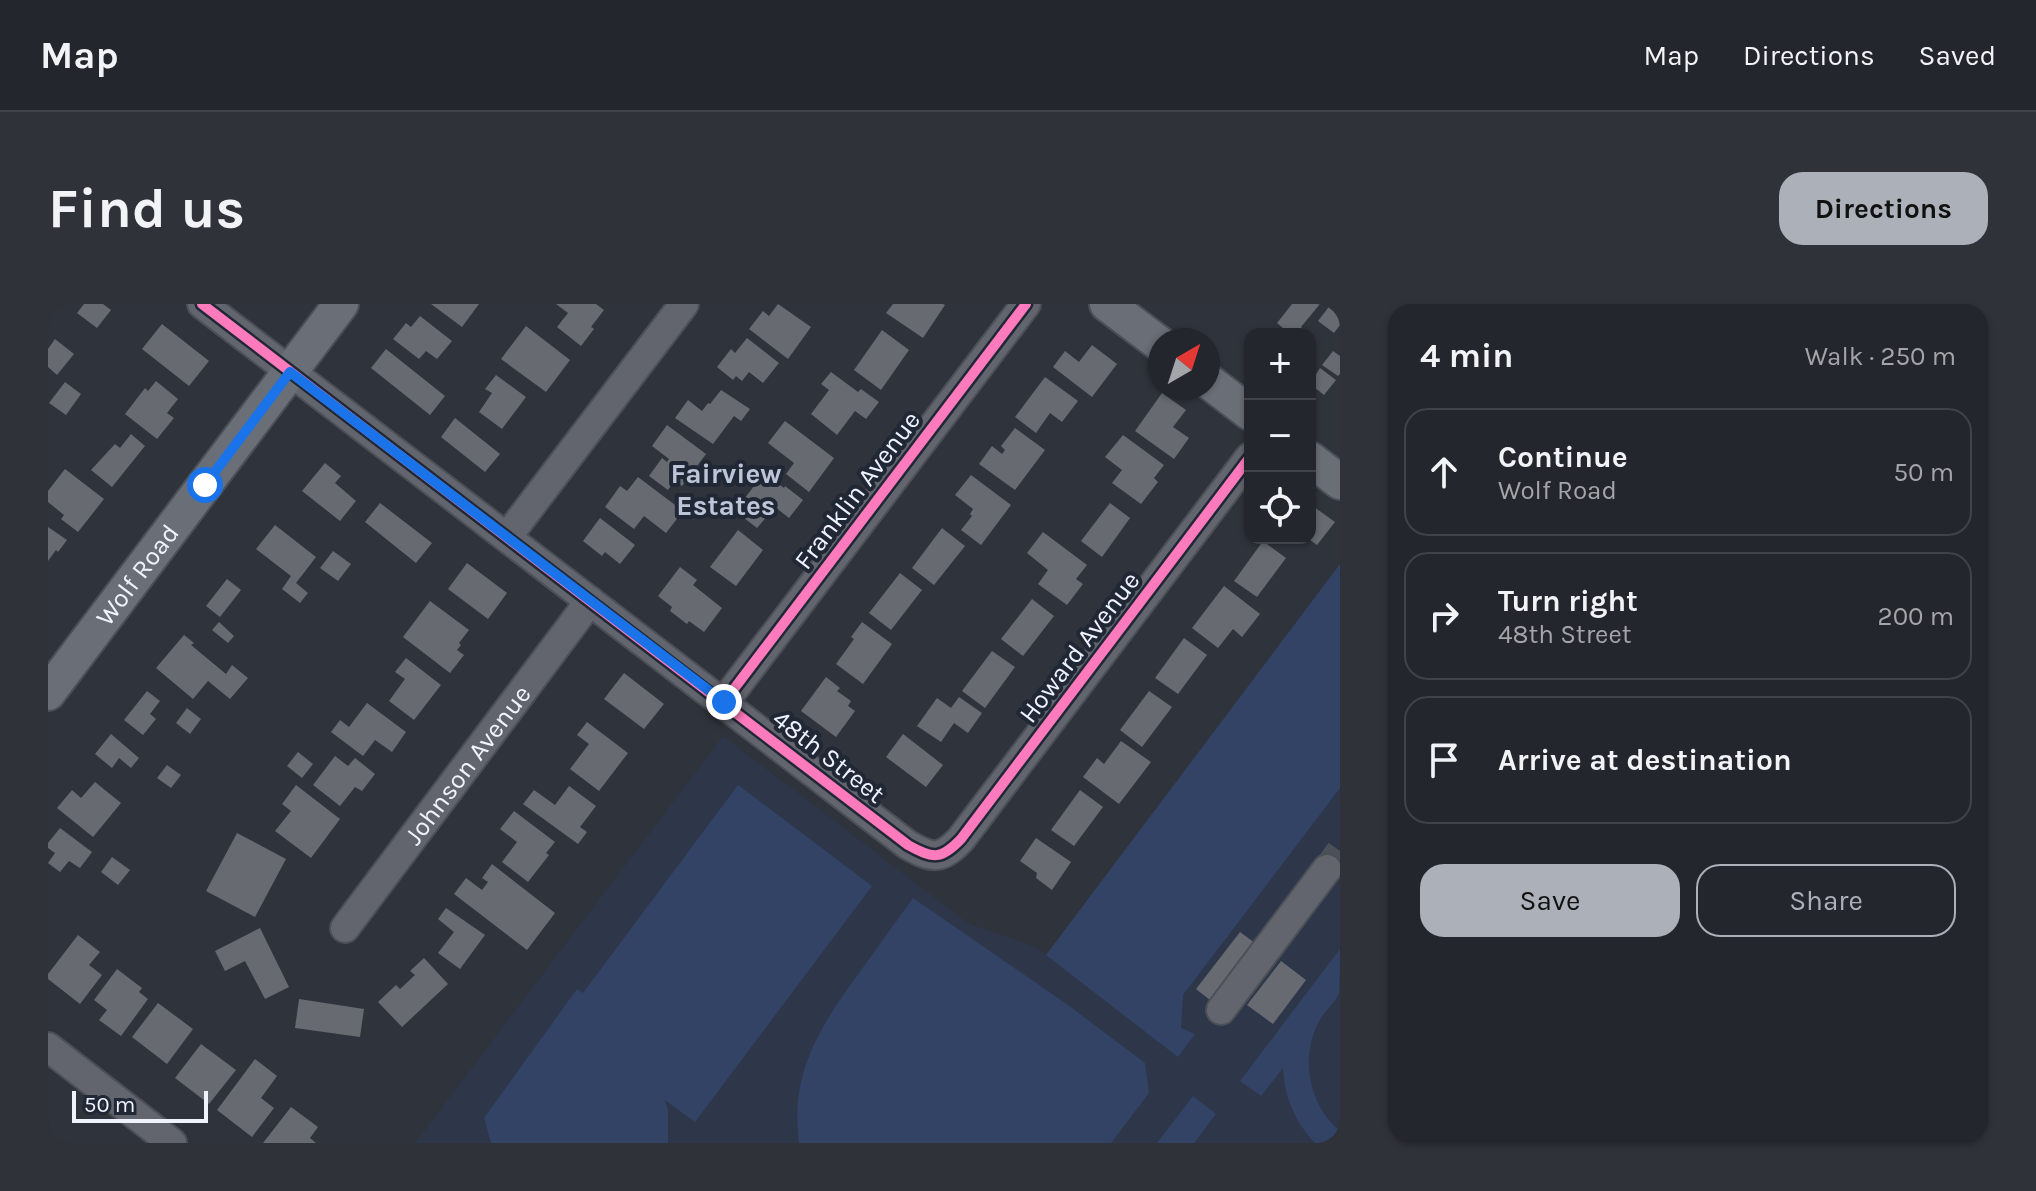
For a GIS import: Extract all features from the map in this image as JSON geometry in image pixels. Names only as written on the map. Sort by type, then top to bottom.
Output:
[{"type":"main road","name":"Wolf Road","points":[[48,693],[341,304]]},
{"type":"main road","points":[[1107,304],[1148,335]]},
{"type":"main road","points":[[1220,390],[1244,408]]},
{"type":"main road","points":[[1316,464],[1340,482]]},
{"type":"street","name":"48th Street","points":[[202,304],[908,845],[926,855],[938,856]]},
{"type":"street","points":[[507,537],[684,304]]},
{"type":"street","name":"Franklin Avenue","points":[[724,702],[1026,304]]},
{"type":"street","name":"Howard Avenue","points":[[938,856],[951,850],[961,839],[1244,465]]},
{"type":"street","name":"Johnson Avenue","points":[[345,928],[590,601]]},
{"type":"street","points":[[1221,1010],[1327,869]]},
{"type":"street","points":[[48,1047],[172,1143]]},
{"type":"shaded area","points":[[1340,564],[1340,1143],[415,1143],[723,736],[968,923],[1033,946],[1046,955]]},
{"type":"shaded area","points":[[1340,564],[1340,788],[1183,995],[1181,1028],[1195,1034],[1178,1057],[1046,955]]},
{"type":"shaded area","points":[[738,785],[872,886],[695,1122],[665,1100],[668,1143],[491,1143],[484,1118],[577,989],[583,993]]},
{"type":"shaded area","points":[[913,898],[1068,1005],[1145,1063],[1149,1093],[1111,1143],[799,1143],[799,1095],[811,1052],[831,1013]]},
{"type":"shaded area","points":[[1340,949],[1339,993],[1318,1023],[1309,1052],[1309,1067],[1315,1095],[1329,1120],[1340,1131],[1340,1143],[1315,1143],[1292,1108],[1283,1068],[1261,1096],[1240,1081]]},
{"type":"shaded area","points":[[1193,1096],[1216,1114],[1194,1143],[1157,1143]]},
{"type":"building","points":[[84,304],[103,304],[111,310],[97,328],[77,313]]},
{"type":"building","points":[[431,304],[479,304],[462,327]]},
{"type":"building","points":[[556,304],[596,304],[604,310],[581,346],[557,327],[568,313]]},
{"type":"building","points":[[778,304],[811,327],[788,359],[749,329],[763,311],[769,316]]},
{"type":"building","points":[[893,304],[945,305],[923,338],[886,313]]},
{"type":"building","points":[[1292,304],[1320,304],[1302,328],[1283,328],[1277,323]]},
{"type":"building","points":[[1331,304],[1340,311],[1340,325],[1334,333],[1318,321]]},
{"type":"building","points":[[420,316],[452,341],[437,359],[426,351],[419,359],[393,339],[406,323],[411,327]]},
{"type":"building","points":[[162,324],[209,361],[189,386],[142,349]]},
{"type":"building","points":[[526,326],[570,360],[546,392],[501,359]]},
{"type":"building","points":[[882,330],[909,350],[881,390],[854,370]]},
{"type":"building","points":[[747,338],[779,363],[763,383],[749,372],[742,381],[736,376],[733,380],[717,367],[731,349],[735,353]]},
{"type":"building","points":[[55,339],[74,354],[57,375],[48,367],[48,349]]},
{"type":"building","points":[[1092,345],[1117,364],[1092,397],[1053,367],[1065,351],[1079,362]]},
{"type":"building","points":[[386,349],[445,396],[430,415],[371,368]]},
{"type":"building","points":[[1333,351],[1340,356],[1338,376],[1322,365]]},
{"type":"building","points":[[1320,368],[1336,380],[1324,395],[1316,389],[1316,374]]},
{"type":"building","points":[[831,372],[858,392],[861,389],[879,402],[866,419],[855,411],[837,435],[811,414],[829,390],[821,384]]},
{"type":"building","points":[[496,375],[526,397],[502,429],[479,412],[492,393],[485,389]]},
{"type":"building","points":[[1045,377],[1078,401],[1062,422],[1050,413],[1036,433],[1015,417]]},
{"type":"building","points":[[156,381],[178,399],[167,413],[174,418],[157,439],[125,414],[145,388],[148,391]]},
{"type":"building","points":[[65,382],[81,394],[66,415],[49,403]]},
{"type":"building","points":[[721,390],[750,409],[741,421],[734,416],[713,444],[675,418],[688,400],[702,411]]},
{"type":"building","points":[[1157,400],[1172,400],[1186,410],[1173,427],[1189,438],[1174,459],[1135,431]]},
{"type":"building","points":[[455,418],[500,454],[485,472],[441,437]]},
{"type":"building","points":[[785,421],[834,458],[809,492],[786,474],[794,463],[768,443]]},
{"type":"building","points":[[667,425],[706,454],[682,486],[675,480],[668,490],[649,476],[662,458],[667,462],[669,459],[652,446]]},
{"type":"building","points":[[1015,428],[1045,450],[1015,490],[979,464],[992,446],[1002,454],[1005,450],[1001,446]]},
{"type":"building","points":[[131,434],[145,446],[112,487],[91,470],[115,444],[120,448]]},
{"type":"building","points":[[1123,435],[1164,465],[1154,478],[1158,482],[1141,504],[1112,483],[1122,470],[1105,457]]},
{"type":"building","points":[[325,463],[341,476],[335,483],[356,501],[340,521],[302,491]]},
{"type":"building","points":[[65,469],[104,499],[78,532],[61,519],[64,515],[48,502],[48,491]]},
{"type":"building","points":[[764,473],[803,500],[789,518],[775,507],[757,528],[735,511]]},
{"type":"building","points":[[971,475],[1011,505],[981,545],[961,530],[972,516],[973,509],[955,495]]},
{"type":"building","points":[[638,477],[683,511],[666,533],[644,516],[634,529],[605,507],[620,486],[627,491]]},
{"type":"building","points":[[380,503],[432,543],[416,563],[365,522]]},
{"type":"building","points":[[1110,503],[1130,518],[1102,557],[1081,541]]},
{"type":"building","points":[[1316,508],[1335,522],[1316,544]]},
{"type":"building","points":[[600,518],[635,545],[620,564],[605,552],[602,556],[583,541]]},
{"type":"building","points":[[275,525],[316,557],[296,583],[308,593],[300,603],[282,589],[291,576],[256,549]]},
{"type":"building","points":[[48,527],[67,540],[48,561]]},
{"type":"building","points":[[942,528],[965,546],[934,585],[912,568]]},
{"type":"building","points":[[738,530],[763,550],[736,586],[710,567]]},
{"type":"building","points":[[1043,532],[1087,565],[1076,579],[1083,584],[1067,605],[1038,584],[1048,570],[1027,553]]},
{"type":"building","points":[[1261,544],[1267,544],[1286,558],[1257,597],[1234,581]]},
{"type":"building","points":[[333,551],[351,564],[338,581],[320,568]]},
{"type":"building","points":[[467,563],[507,593],[488,619],[448,589]]},
{"type":"building","points":[[680,567],[697,580],[693,585],[722,608],[704,632],[670,611],[672,607],[658,596]]},
{"type":"building","points":[[900,573],[922,590],[891,630],[869,613]]},
{"type":"building","points":[[227,579],[241,590],[220,617],[206,606]]},
{"type":"building","points":[[1224,586],[1260,614],[1242,637],[1233,629],[1218,648],[1192,628]]},
{"type":"building","points":[[1032,599],[1054,616],[1023,656],[1001,639]]},
{"type":"building","points":[[430,601],[469,630],[457,650],[464,655],[450,673],[403,637]]},
{"type":"building","points":[[219,622],[234,636],[228,643],[212,630]]},
{"type":"building","points":[[862,622],[892,644],[863,684],[836,664]]},
{"type":"building","points":[[184,635],[194,643],[191,645],[226,674],[232,665],[248,678],[230,699],[208,681],[193,699],[156,668]]},
{"type":"building","points":[[1184,638],[1207,655],[1178,694],[1155,678]]},
{"type":"building","points":[[992,651],[1015,667],[985,708],[962,691]]},
{"type":"building","points":[[406,658],[441,685],[414,720],[389,701],[405,679],[395,672]]},
{"type":"building","points":[[624,673],[664,704],[644,729],[604,699]]},
{"type":"building","points":[[826,677],[840,688],[837,691],[851,701],[848,706],[855,711],[836,737],[801,711]]},
{"type":"building","points":[[147,691],[160,701],[150,714],[156,719],[143,735],[124,720]]},
{"type":"building","points":[[1149,691],[1172,707],[1142,747],[1120,730]]},
{"type":"building","points":[[959,697],[982,713],[968,733],[954,723],[941,742],[917,726],[937,698],[951,708]]},
{"type":"building","points":[[367,703],[406,732],[392,752],[375,740],[363,756],[331,732],[340,720],[349,727]]},
{"type":"building","points":[[187,708],[201,719],[190,734],[176,723]]},
{"type":"building","points":[[587,722],[628,753],[599,791],[570,769],[589,744],[577,735]]},
{"type":"building","points":[[111,734],[139,758],[131,768],[119,758],[112,768],[95,754]]},
{"type":"building","points":[[903,734],[943,765],[926,787],[886,757]]},
{"type":"building","points":[[1121,741],[1151,762],[1119,804],[1083,777],[1097,758],[1104,764]]},
{"type":"building","points":[[298,752],[313,764],[302,778],[287,766]]},
{"type":"building","points":[[335,756],[348,766],[355,758],[375,774],[362,791],[355,787],[340,806],[313,785]]},
{"type":"building","points":[[167,765],[181,775],[171,788],[157,778]]},
{"type":"building","points":[[95,782],[121,803],[93,837],[57,808],[72,790],[81,798]]},
{"type":"building","points":[[296,785],[340,819],[311,858],[275,831],[291,811],[282,804]]},
{"type":"building","points":[[569,786],[596,806],[580,827],[587,832],[578,844],[523,804],[534,790],[555,805]]},
{"type":"building","points":[[1080,790],[1103,807],[1074,846],[1051,830]]},
{"type":"building","points":[[514,811],[555,842],[528,882],[502,862],[517,842],[500,829]]},
{"type":"building","points":[[60,828],[92,852],[80,868],[69,861],[60,872],[48,863],[55,853],[48,848],[48,843]]},
{"type":"building","points":[[237,833],[286,859],[255,917],[206,891]]},
{"type":"building","points":[[1036,838],[1071,862],[1052,890],[1036,878],[1037,873],[1020,861]]},
{"type":"building","points":[[112,857],[130,870],[118,885],[101,872]]},
{"type":"building","points":[[492,864],[555,913],[527,950],[454,894],[466,878],[482,890],[488,882],[482,878]]},
{"type":"building","points":[[446,908],[485,935],[460,969],[438,953],[454,932],[438,919]]},
{"type":"building","points":[[260,928],[289,987],[265,999],[245,961],[225,971],[215,951]]},
{"type":"building","points":[[1240,932],[1259,946],[1215,1004],[1196,989]]},
{"type":"building","points":[[78,935],[100,952],[89,965],[102,975],[80,1004],[48,979],[48,974]]},
{"type":"building","points":[[424,958],[448,984],[402,1027],[378,1002],[396,985],[400,989],[415,975],[410,971]]},
{"type":"building","points":[[1281,961],[1306,980],[1273,1024],[1247,1005]]},
{"type":"building","points":[[117,969],[142,988],[139,992],[148,999],[121,1036],[99,1020],[107,1010],[94,1000]]},
{"type":"building","points":[[299,999],[364,1009],[360,1037],[295,1028]]},
{"type":"building","points":[[158,1003],[193,1029],[167,1064],[132,1037]]},
{"type":"building","points":[[201,1044],[236,1070],[209,1104],[175,1078]]},
{"type":"building","points":[[255,1059],[277,1076],[261,1098],[274,1108],[252,1137],[217,1110]]},
{"type":"building","points":[[291,1107],[318,1127],[310,1138],[316,1143],[263,1143]]},
{"type":"tunnel","points":[[1327,869],[1340,851]]},
{"type":"cycle path","points":[[202,304],[908,845],[930,855],[948,851],[961,839],[1244,465]]},
{"type":"cycle path","points":[[724,702],[1026,304]]},
{"type":"district","name":"Fairview Estates","points":[[726,489]]},
{"type":"route","points":[[205,485],[290,372],[724,702]]}]
